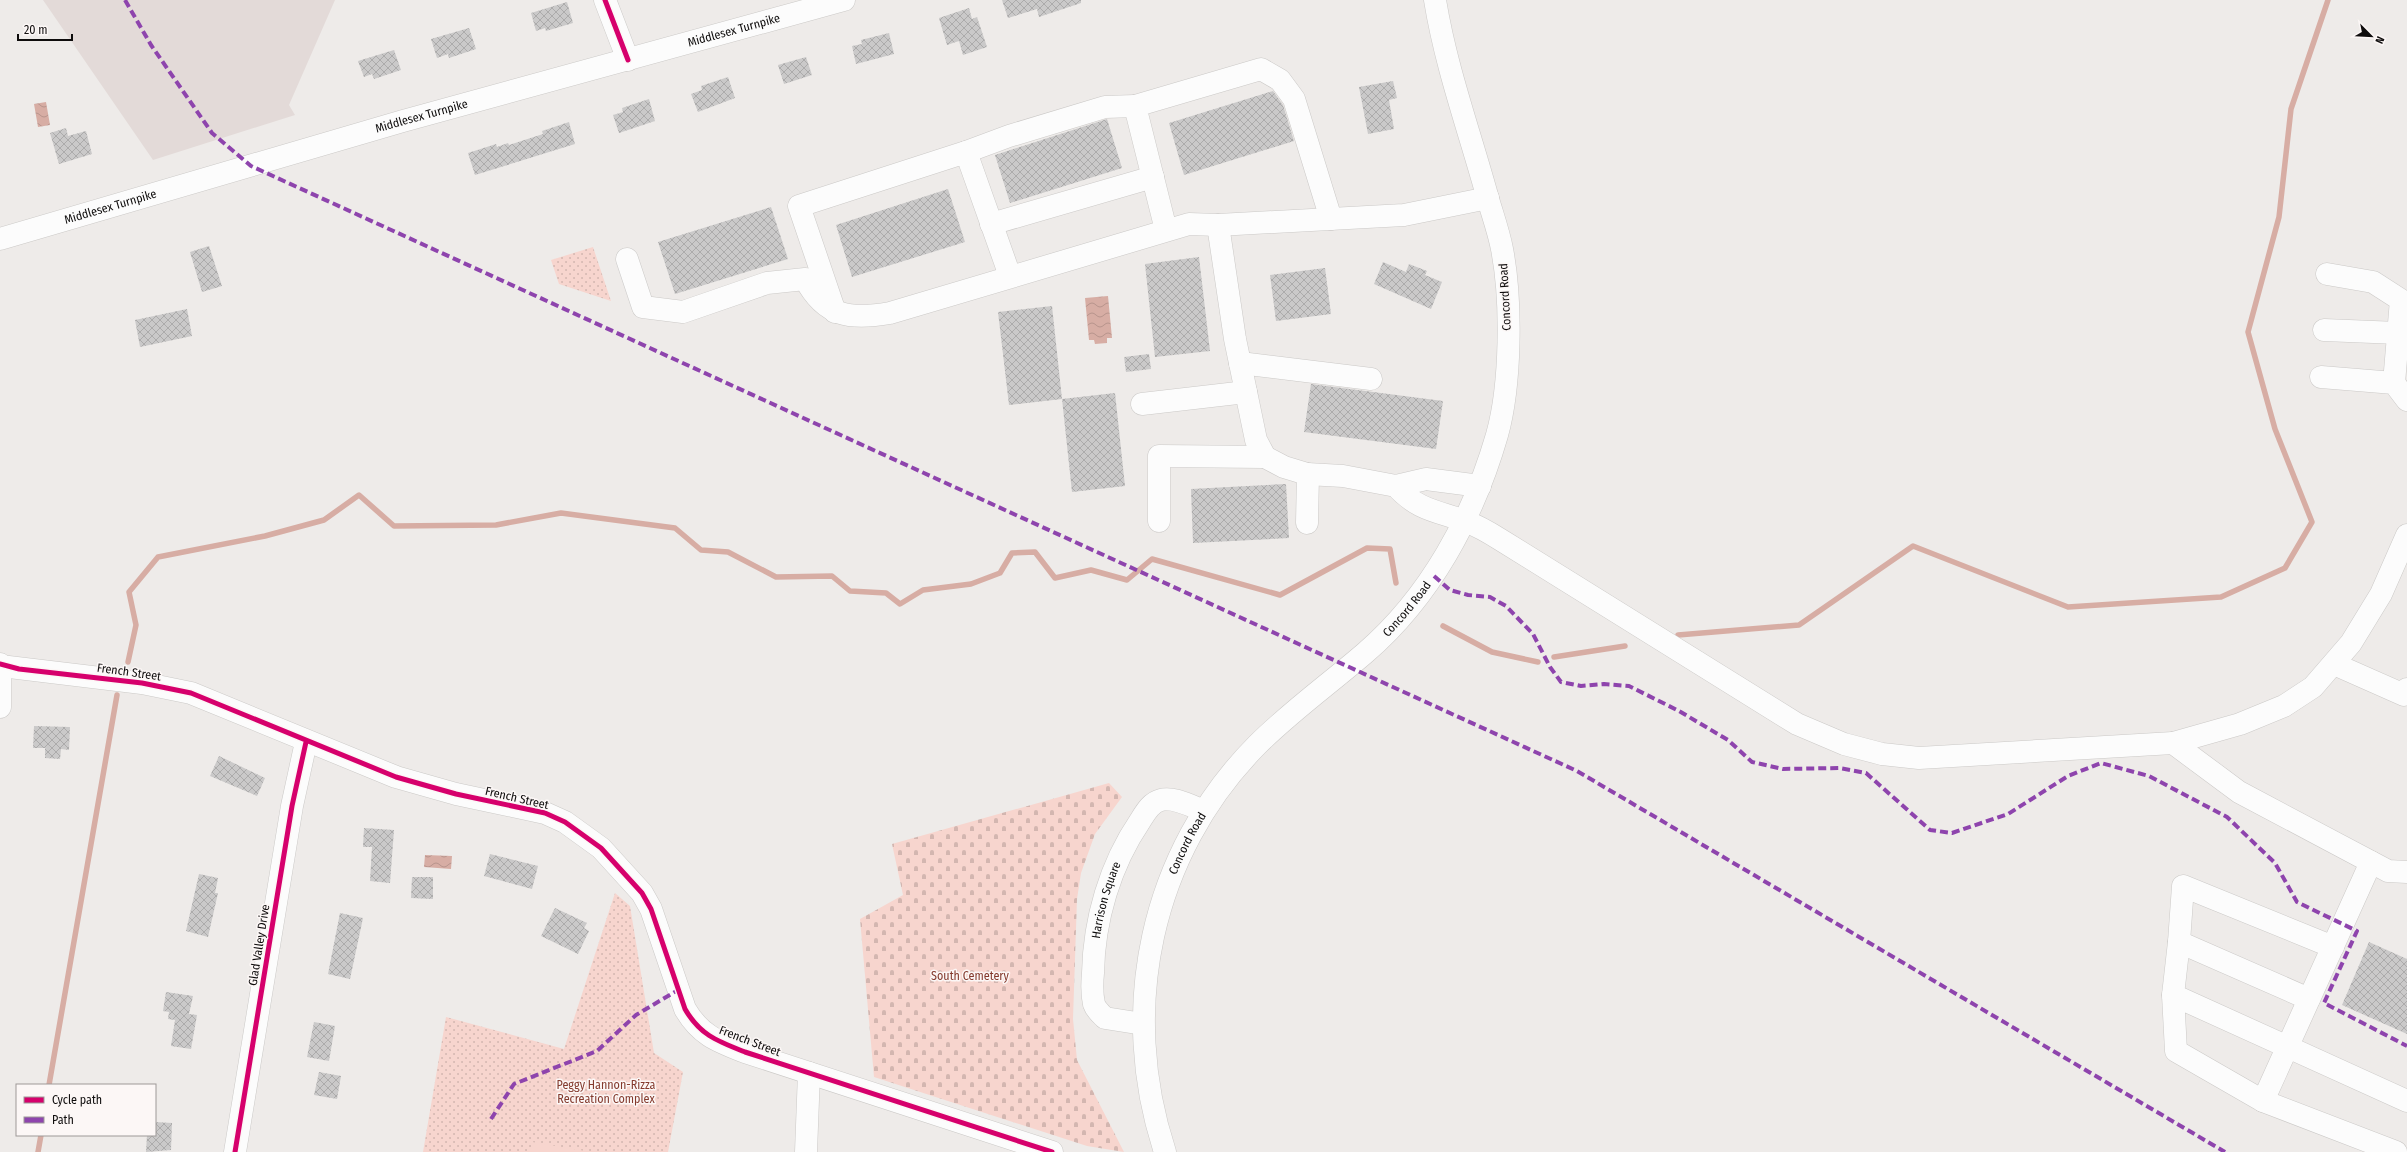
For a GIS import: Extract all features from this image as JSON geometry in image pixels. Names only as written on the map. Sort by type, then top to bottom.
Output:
[{"type":"main road","points":[[605,0],[628,60]]},
{"type":"main road","name":"Middlesex Turnpike","points":[[0,239],[403,121],[844,0]]},
{"type":"main road","name":"Concord Road","points":[[1163,1151],[1148,1088],[1144,1056],[1144,992],[1148,959],[1160,910],[1177,864],[1204,811],[1237,766],[1256,746],[1392,628],[1434,576],[1465,521],[1480,486],[1498,433],[1507,374],[1508,307],[1502,250],[1457,91],[1435,0]]},
{"type":"main road","points":[[835,312],[799,206],[966,152],[1009,136],[1105,107],[1135,106],[1261,69],[1280,80],[1294,99],[1331,219]]},
{"type":"main road","points":[[1135,106],[1166,230]]},
{"type":"main road","points":[[966,152],[1010,276]]},
{"type":"main road","points":[[991,224],[1153,177]]},
{"type":"main road","points":[[627,258],[642,307],[682,312],[767,283],[805,279],[813,295],[821,303],[835,312],[866,317],[890,313],[1010,276],[1189,224],[1218,225],[1404,215],[1488,198]]},
{"type":"main road","points":[[1218,225],[1240,363],[1256,440],[1265,457]]},
{"type":"main road","points":[[2327,274],[2373,282],[2401,300],[2394,383],[2407,400]]},
{"type":"main road","points":[[2324,330],[2398,333]]},
{"type":"main road","points":[[1240,363],[1371,379]]},
{"type":"main road","points":[[2321,377],[2394,383]]},
{"type":"main road","points":[[1142,404],[1246,392]]},
{"type":"main road","points":[[1159,521],[1159,456],[1265,457],[1284,468],[1308,474],[1343,476],[1396,486],[1426,479],[1480,486]]},
{"type":"main road","points":[[1306,523],[1308,474]]},
{"type":"main road","points":[[1396,486],[1407,499],[1426,509],[1465,521],[1502,540],[1797,724],[1844,744],[1882,754],[1919,758],[2173,743],[2240,724],[2284,706],[2313,687],[2351,643],[2381,594],[2407,535]]},
{"type":"main road","points":[[2334,664],[2404,695],[2407,689]]},
{"type":"main road","points":[[0,665],[0,707]]},
{"type":"main road","name":"French Street","points":[[0,665],[142,683],[191,693],[306,742],[416,783],[456,794],[545,813],[583,833],[601,848],[630,878],[645,898],[651,909],[685,1008],[693,1024],[705,1034],[720,1042],[809,1073],[1052,1152]]},
{"type":"main road","name":"Glad Valley Drive","points":[[235,1152],[291,814],[306,742]]},
{"type":"main road","points":[[2173,743],[2238,792],[2388,871],[2407,872]]},
{"type":"main road","name":"Harrison Square","points":[[1143,1024],[1105,1018],[1094,1004],[1093,955],[1097,926],[1103,902],[1121,854],[1132,832],[1147,810],[1155,802],[1162,799],[1169,799],[1204,811]]},
{"type":"main road","points":[[2263,1101],[2371,862]]},
{"type":"main road","points":[[2333,947],[2183,886],[2173,995],[2176,1051],[2263,1101],[2396,1152]]},
{"type":"main road","points":[[2179,942],[2309,999]]},
{"type":"main road","points":[[2173,995],[2287,1048],[2407,1101]]},
{"type":"main road","points":[[806,1152],[809,1073]]},
{"type":"shaded area","points":[[43,0],[335,0],[289,105],[295,115],[153,160]]},
{"type":"green space","points":[[593,247],[611,301],[559,284],[551,260]]},
{"type":"green space","name":"South Cemetery","points":[[1109,783],[1122,797],[1095,834],[1081,873],[1077,899],[1073,1019],[1077,1060],[1124,1152],[1087,1146],[874,1077],[860,919],[903,895],[892,844]]},
{"type":"green space","name":"Peggy Hannon-Rizza Recreation Complex","points":[[615,893],[630,906],[654,1053],[683,1072],[668,1152],[423,1152],[446,1017],[564,1049]]},
{"type":"green space","points":[[532,1142],[591,1152],[531,1152]]},
{"type":"water","points":[[46,102],[50,125],[38,127],[34,104]]},
{"type":"water","points":[[1108,296],[1112,338],[1107,338],[1107,343],[1095,344],[1094,340],[1089,340],[1085,298]]},
{"type":"water","points":[[425,855],[452,856],[451,869],[424,867]]},
{"type":"building","points":[[1002,0],[1081,0],[1081,3],[1039,17],[1037,9],[1008,18]]},
{"type":"building","points":[[567,2],[573,23],[546,31],[545,28],[536,31],[531,13]]},
{"type":"building","points":[[969,8],[972,19],[977,17],[987,47],[963,55],[959,41],[947,45],[939,18]]},
{"type":"building","points":[[469,28],[476,49],[449,58],[448,54],[437,58],[431,39]]},
{"type":"building","points":[[889,33],[894,54],[856,64],[852,46],[862,44],[861,40]]},
{"type":"building","points":[[394,50],[401,70],[374,79],[372,74],[364,77],[358,61]]},
{"type":"building","points":[[806,57],[812,75],[784,84],[778,65]]},
{"type":"building","points":[[728,77],[735,98],[698,112],[691,94],[702,90],[701,86]]},
{"type":"building","points":[[1393,81],[1397,98],[1389,100],[1394,129],[1368,134],[1359,87]]},
{"type":"building","points":[[1273,91],[1283,105],[1294,141],[1184,175],[1169,123]]},
{"type":"building","points":[[649,99],[655,121],[619,133],[613,115],[623,112],[622,108]]},
{"type":"building","points":[[1107,119],[1122,168],[1010,203],[995,155]]},
{"type":"building","points":[[569,122],[575,144],[475,175],[468,153],[496,144],[497,147],[508,143],[509,145],[543,134],[542,131]]},
{"type":"building","points":[[66,128],[68,136],[86,131],[92,154],[59,164],[50,133]]},
{"type":"building","points":[[948,189],[965,242],[852,277],[836,225]]},
{"type":"building","points":[[771,207],[788,259],[675,294],[658,242]]},
{"type":"building","points":[[209,246],[222,286],[202,292],[190,252]]},
{"type":"building","points":[[1199,257],[1210,351],[1155,357],[1145,264]]},
{"type":"building","points":[[1383,262],[1406,272],[1409,264],[1427,271],[1425,275],[1442,282],[1431,309],[1374,284]]},
{"type":"building","points":[[1325,268],[1331,314],[1276,321],[1270,275]]},
{"type":"building","points":[[1052,306],[1062,399],[1009,405],[998,312]]},
{"type":"building","points":[[187,309],[192,336],[140,347],[135,320]]},
{"type":"building","points":[[1149,354],[1151,369],[1126,372],[1124,357]]},
{"type":"building","points":[[1311,384],[1443,401],[1436,449],[1304,432]]},
{"type":"building","points":[[1115,393],[1125,486],[1072,492],[1062,399]]},
{"type":"building","points":[[1286,484],[1289,538],[1193,543],[1191,489]]},
{"type":"building","points":[[34,726],[70,727],[69,750],[61,749],[60,759],[45,758],[45,748],[33,748]]},
{"type":"building","points":[[219,756],[265,778],[257,796],[210,776]]},
{"type":"building","points":[[364,828],[394,830],[390,883],[370,881],[372,847],[363,847]]},
{"type":"building","points":[[490,854],[538,866],[532,889],[484,876]]},
{"type":"building","points":[[199,874],[218,878],[215,893],[218,893],[208,937],[186,931]]},
{"type":"building","points":[[412,877],[433,877],[433,899],[411,898]]},
{"type":"building","points":[[555,908],[587,923],[584,928],[589,931],[578,954],[541,936]]},
{"type":"building","points":[[340,913],[363,918],[350,979],[328,974]]},
{"type":"building","points":[[2369,942],[2407,959],[2407,1034],[2342,1005]]},
{"type":"building","points":[[166,992],[193,996],[189,1014],[197,1015],[191,1049],[171,1046],[175,1020],[168,1019],[169,1012],[163,1011]]},
{"type":"building","points":[[314,1022],[335,1026],[329,1061],[307,1057]]},
{"type":"building","points":[[319,1072],[341,1076],[337,1099],[314,1095]]},
{"type":"building","points":[[156,1122],[172,1123],[171,1150],[146,1152],[147,1136],[156,1136]]},
{"type":"waterway","points":[[1678,635],[1799,625],[1913,546],[2068,607],[2221,597],[2285,568],[2312,522],[2275,429],[2248,332],[2279,217],[2291,109],[2328,0]]},
{"type":"waterway","points":[[128,662],[136,625],[129,592],[158,557],[265,536],[324,520],[359,495],[394,526],[496,525],[561,513],[675,528],[701,550],[728,552],[776,577],[832,576],[850,591],[886,593],[900,604],[923,590],[971,584],[1000,573],[1012,553],[1035,552],[1055,578],[1091,570],[1127,580],[1152,559],[1280,595],[1367,548],[1390,549],[1396,583]]},
{"type":"waterway","points":[[1443,626],[1492,652],[1538,662]]},
{"type":"waterway","points":[[1554,657],[1625,646]]},
{"type":"waterway","points":[[49,1084],[117,695]]},
{"type":"waterway","points":[[38,1152],[41,1136]]},
{"type":"marked path","points":[[125,0],[151,45],[212,133],[251,166],[1577,771],[2225,1152]]},
{"type":"marked path","points":[[1434,576],[1450,590],[1468,595],[1490,597],[1506,606],[1533,634],[1550,667],[1561,682],[1581,686],[1604,684],[1629,686],[1679,711],[1728,740],[1752,762],[1783,769],[1839,768],[1866,773],[1930,830],[1952,833],[2008,814],[2068,776],[2101,763],[2149,776],[2227,817],[2275,863],[2297,902],[2357,931],[2324,1003],[2407,1046]]},
{"type":"marked path","points":[[491,1119],[514,1084],[597,1051],[636,1015],[678,990]]},
{"type":"cycle path","points":[[605,0],[628,60]]},
{"type":"cycle path","points":[[0,664],[19,669],[142,683],[191,693],[396,777],[456,794],[545,813],[565,822],[601,848],[642,893],[651,909],[685,1009],[697,1025],[710,1036],[745,1052],[1052,1152]]},
{"type":"cycle path","points":[[235,1152],[292,806],[306,742]]}]
